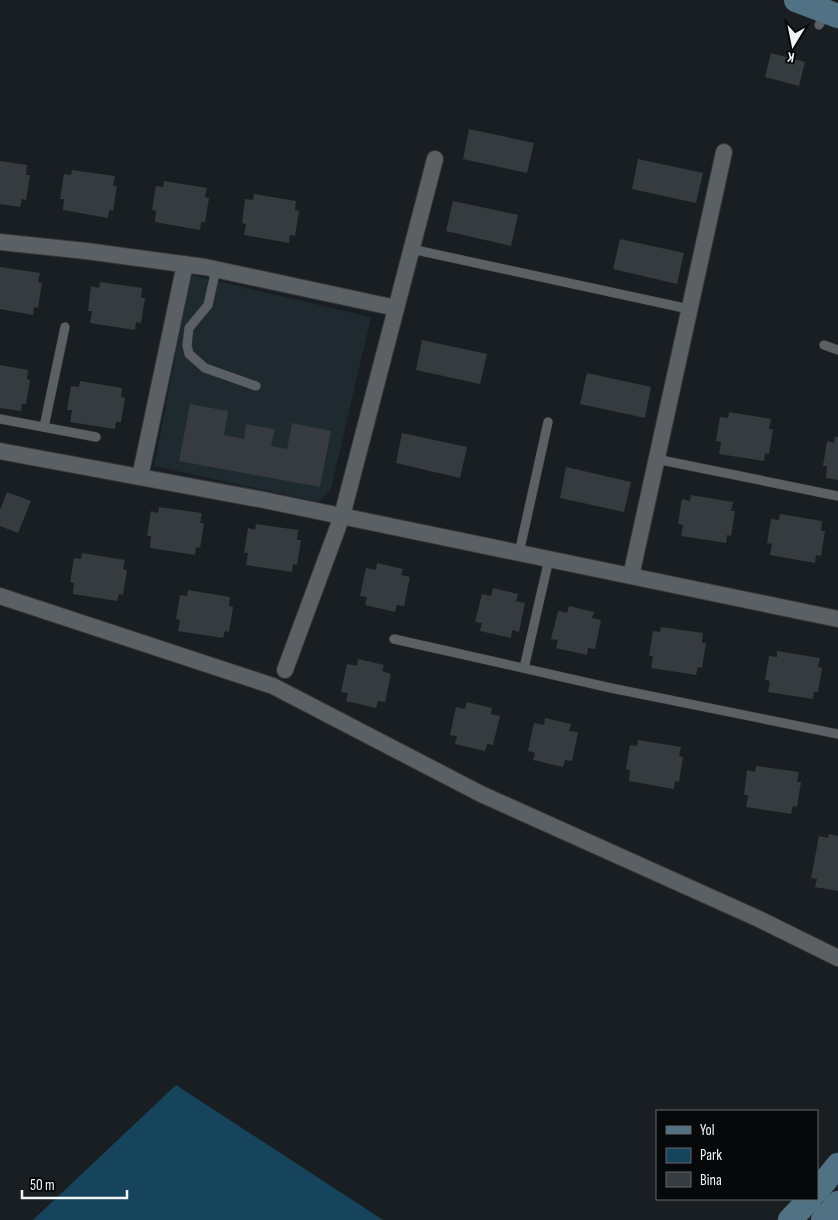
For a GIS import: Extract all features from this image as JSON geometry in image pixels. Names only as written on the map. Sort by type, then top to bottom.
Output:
[{"type":"main road","points":[[796,0],[828,17]]},
{"type":"main road","points":[[822,1193],[838,1165]]},
{"type":"main road","points":[[790,1220],[814,1200]]},
{"type":"main road","points":[[823,1220],[838,1203]]},
{"type":"street","points":[[631,576],[724,152]]},
{"type":"street","points":[[285,670],[342,516],[435,159]]},
{"type":"street","points":[[0,242],[86,251],[216,269],[396,308]]},
{"type":"street","points":[[140,477],[185,264]]},
{"type":"street","points":[[0,451],[264,500],[838,618]]},
{"type":"street","points":[[0,596],[273,686],[481,794],[759,919],[838,958]]},
{"type":"lane","points":[[411,249],[689,310]]},
{"type":"lane","points":[[216,269],[208,305],[189,328],[187,345],[189,354],[205,368],[256,386]]},
{"type":"lane","points":[[44,427],[65,327]]},
{"type":"lane","points":[[824,345],[838,350]]},
{"type":"lane","points":[[0,419],[96,437]]},
{"type":"lane","points":[[519,553],[548,422]]},
{"type":"lane","points":[[656,460],[838,496]]},
{"type":"lane","points":[[524,668],[549,560]]},
{"type":"lane","points":[[394,639],[611,688],[838,734]]},
{"type":"shaded area","points":[[191,275],[371,317],[331,489],[319,502],[154,466]]},
{"type":"green space","points":[[176,1085],[383,1220],[33,1220]]},
{"type":"building","points":[[771,53],[805,62],[799,86],[765,77]]},
{"type":"building","points":[[469,129],[534,143],[527,173],[463,159]]},
{"type":"building","points":[[638,159],[703,173],[696,203],[632,189]]},
{"type":"building","points":[[0,161],[27,165],[26,175],[30,175],[26,200],[22,199],[20,207],[0,204]]},
{"type":"building","points":[[72,170],[115,176],[113,186],[117,186],[113,211],[109,210],[108,218],[63,210],[64,199],[60,199],[64,174],[71,175]]},
{"type":"building","points":[[164,181],[207,188],[205,197],[209,198],[205,222],[201,222],[200,230],[155,222],[156,211],[152,210],[156,186],[163,187]]},
{"type":"building","points":[[254,194],[296,201],[295,210],[299,211],[295,236],[290,235],[289,243],[244,235],[246,224],[242,223],[245,199],[253,200]]},
{"type":"building","points":[[453,201],[518,215],[511,246],[446,231]]},
{"type":"building","points":[[620,239],[684,253],[677,284],[613,269]]},
{"type":"building","points":[[0,267],[40,273],[38,282],[42,283],[38,308],[34,307],[33,315],[0,309]]},
{"type":"building","points":[[100,282],[142,288],[141,298],[145,298],[141,323],[136,322],[135,330],[90,323],[92,311],[88,311],[91,286],[99,288]]},
{"type":"building","points":[[422,340],[487,354],[480,384],[416,370]]},
{"type":"building","points":[[0,365],[28,370],[27,379],[30,380],[26,404],[22,404],[21,411],[0,408]]},
{"type":"building","points":[[587,373],[651,387],[645,418],[580,404]]},
{"type":"building","points":[[80,381],[122,388],[121,397],[125,398],[121,422],[116,422],[115,429],[70,422],[72,410],[67,410],[71,386],[79,387]]},
{"type":"building","points":[[190,404],[228,411],[224,435],[244,439],[246,424],[275,429],[271,446],[287,449],[292,423],[331,431],[320,487],[179,461]]},
{"type":"building","points":[[729,412],[771,419],[769,429],[773,429],[769,454],[765,453],[764,461],[719,454],[721,442],[716,441],[720,417],[728,418]]},
{"type":"building","points":[[402,433],[467,447],[460,478],[396,463]]},
{"type":"building","points":[[835,437],[838,437],[838,480],[826,478],[827,466],[823,466],[827,441],[834,443]]},
{"type":"building","points":[[566,467],[631,482],[624,512],[560,498]]},
{"type":"building","points":[[7,492],[31,501],[18,533],[0,526],[0,510]]},
{"type":"building","points":[[691,495],[733,502],[731,511],[735,511],[731,536],[727,535],[726,543],[681,536],[683,525],[678,524],[682,499],[690,501]]},
{"type":"building","points":[[159,507],[202,513],[200,523],[204,523],[200,548],[196,547],[195,555],[150,548],[151,536],[147,536],[151,511],[158,513]]},
{"type":"building","points":[[780,514],[822,521],[821,531],[825,531],[821,556],[816,555],[815,563],[770,555],[772,544],[767,543],[771,519],[779,520]]},
{"type":"building","points":[[256,524],[298,530],[297,540],[301,540],[297,565],[293,564],[292,572],[246,565],[248,553],[244,553],[248,528],[255,530]]},
{"type":"building","points":[[82,553],[125,560],[123,569],[127,570],[123,595],[119,594],[117,601],[73,594],[74,583],[70,582],[74,558],[81,559]]},
{"type":"building","points":[[377,563],[403,569],[401,575],[410,577],[404,606],[397,605],[395,612],[365,605],[367,597],[360,596],[366,568],[376,570]]},
{"type":"building","points":[[493,588],[518,594],[516,601],[525,603],[519,632],[512,630],[511,638],[480,631],[482,623],[475,622],[482,594],[491,596]]},
{"type":"building","points":[[188,590],[230,597],[229,606],[233,607],[229,632],[225,631],[223,638],[178,631],[180,620],[176,619],[180,595],[187,596]]},
{"type":"building","points":[[569,606],[594,612],[592,618],[601,620],[595,649],[588,648],[587,655],[556,648],[558,640],[551,639],[558,611],[567,613]]},
{"type":"building","points":[[661,627],[703,633],[702,643],[706,643],[702,668],[698,667],[696,675],[651,668],[653,656],[649,656],[653,631],[660,632]]},
{"type":"building","points":[[777,651],[820,658],[818,667],[822,668],[818,692],[814,692],[813,699],[768,692],[770,681],[765,680],[769,656],[777,657]]},
{"type":"building","points":[[358,659],[384,665],[382,671],[391,674],[385,702],[378,701],[376,708],[346,701],[348,693],[341,692],[347,664],[357,666]]},
{"type":"building","points":[[467,702],[492,708],[491,714],[500,716],[493,745],[487,744],[485,751],[455,744],[457,736],[450,735],[456,707],[465,709]]},
{"type":"building","points":[[545,718],[571,724],[569,731],[578,732],[572,761],[565,760],[563,767],[533,760],[535,753],[528,751],[534,723],[544,725]]},
{"type":"building","points":[[638,740],[681,747],[679,756],[683,757],[679,782],[675,781],[674,789],[629,781],[630,770],[626,769],[630,745],[637,746]]},
{"type":"building","points":[[756,766],[799,772],[797,782],[801,782],[797,807],[793,806],[791,814],[746,807],[748,795],[744,795],[747,770],[755,772]]},
{"type":"building","points":[[829,834],[838,836],[838,891],[815,887],[817,879],[811,878],[819,836],[828,838]]}]
